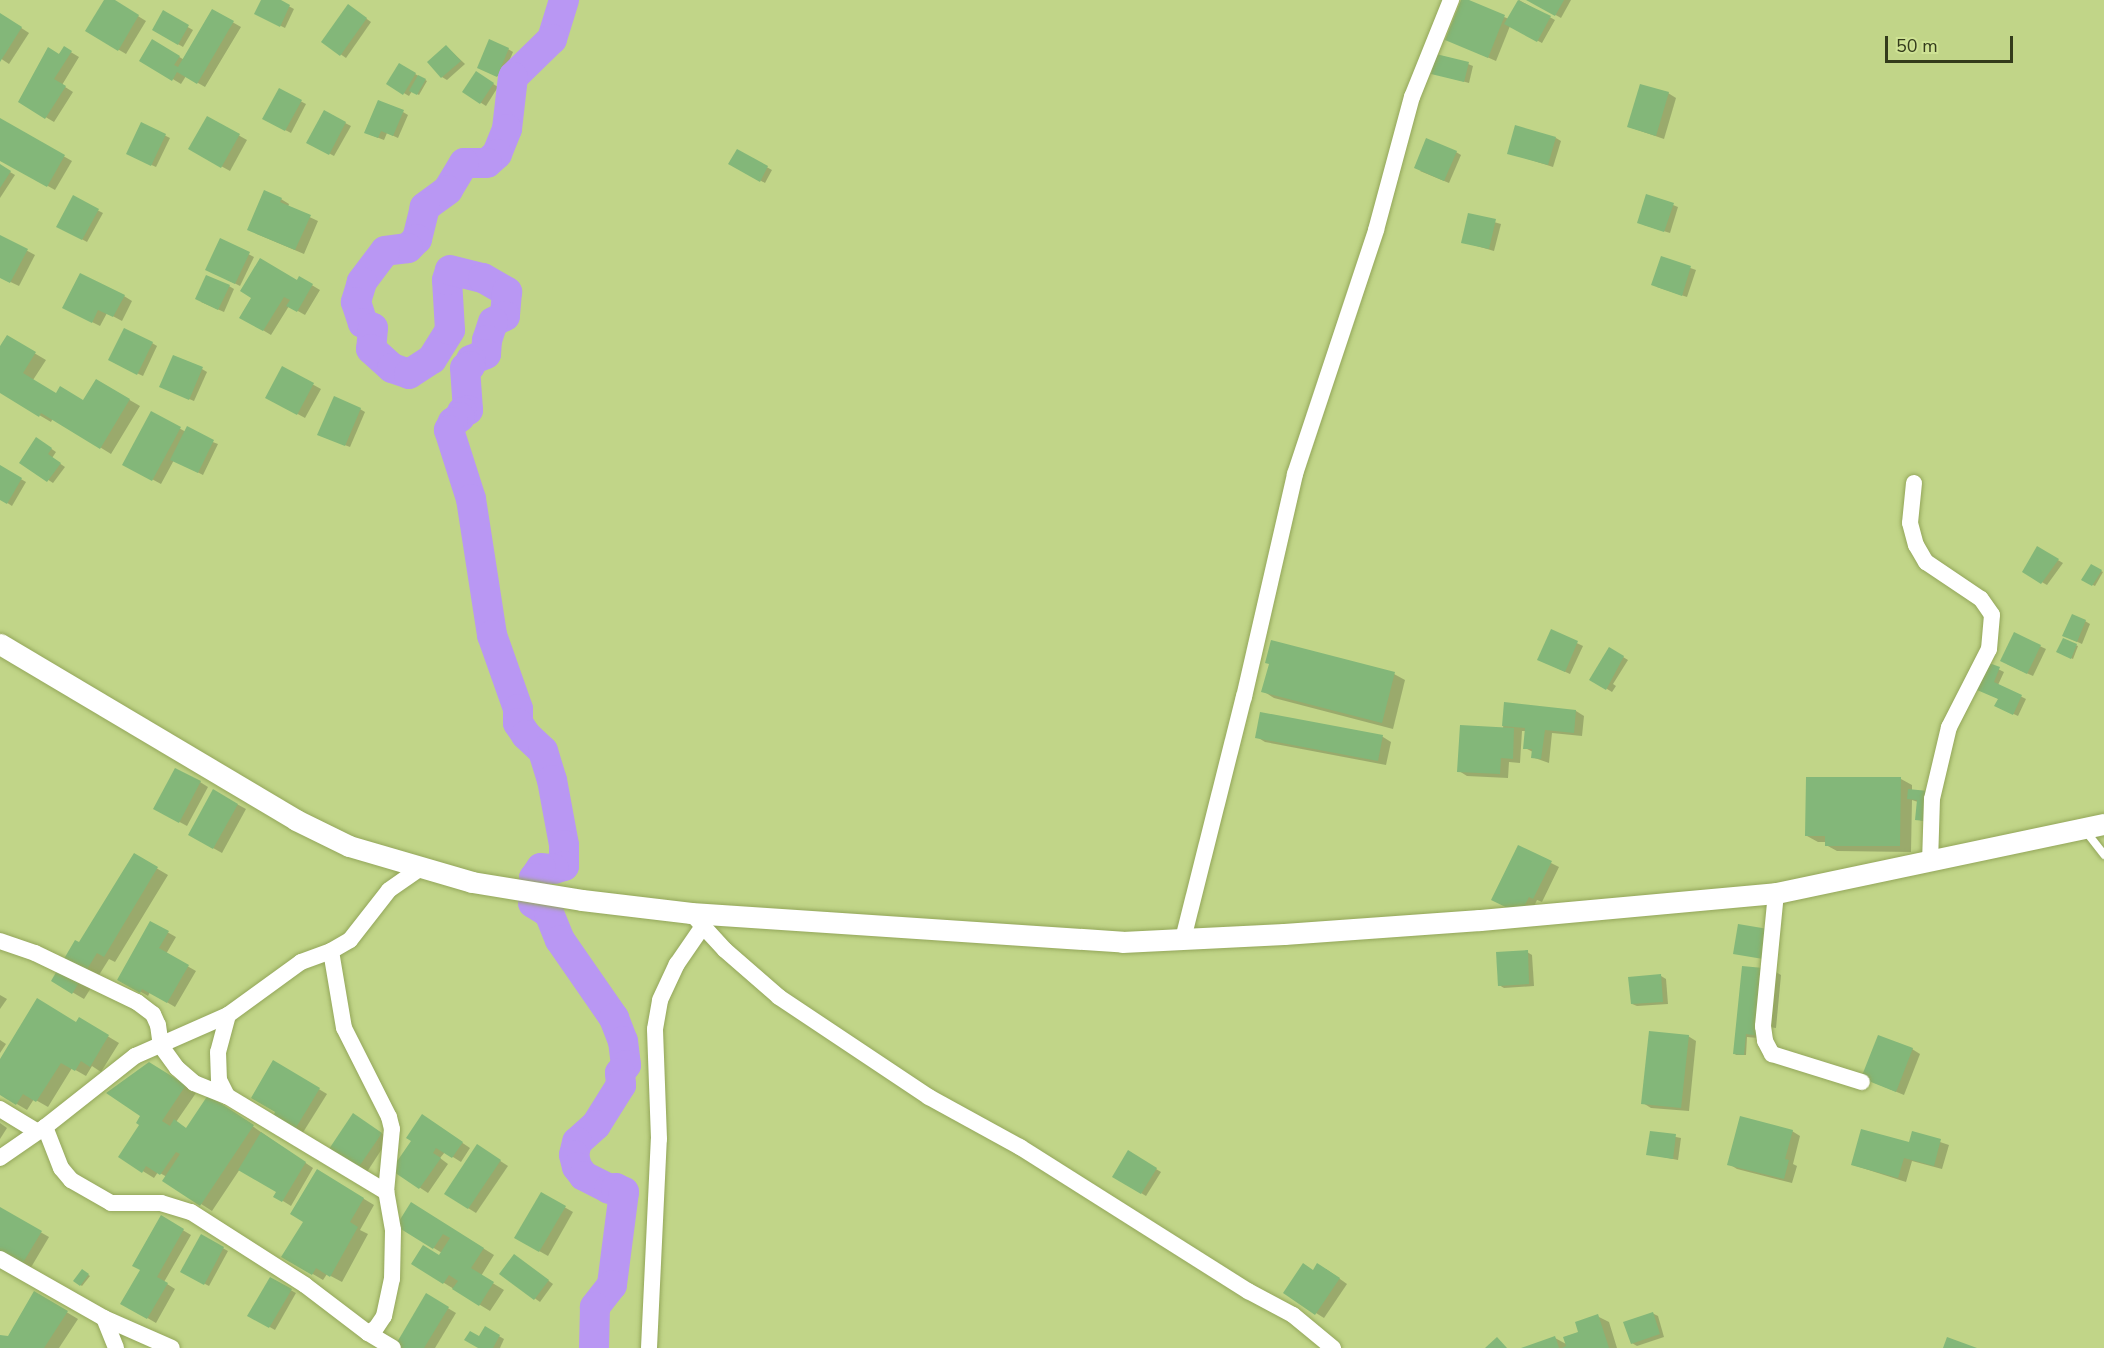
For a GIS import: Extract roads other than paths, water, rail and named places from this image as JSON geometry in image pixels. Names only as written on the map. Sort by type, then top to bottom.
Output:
[{"type":"street","points":[[1183,939],[1244,697],[1295,474],[1376,230],[1413,97],[1451,0]]},
{"type":"street","points":[[1914,483],[1910,523],[1916,545],[1926,562],[1981,599],[1992,615],[1989,649],[1949,727],[1932,799],[1930,861]]},
{"type":"street","points":[[0,644],[296,819],[349,846],[472,882],[697,920],[1122,942],[1480,920],[1776,893],[2104,824]]},
{"type":"street","points":[[0,1158],[41,1130],[135,1056],[228,1014],[301,962],[331,951],[350,940],[389,890],[422,867]]},
{"type":"street","points":[[1776,893],[1763,1026],[1765,1041],[1772,1054],[1862,1082]]},
{"type":"street","points":[[649,1348],[659,1139],[655,1029],[664,991],[697,920]]},
{"type":"street","points":[[697,920],[779,997],[929,1097],[1020,1147],[1248,1291],[1293,1315],[1333,1348]]},
{"type":"street","points":[[0,941],[35,953],[137,1002],[153,1014],[158,1025],[161,1046],[177,1068],[194,1083],[226,1096],[386,1192]]},
{"type":"street","points":[[331,951],[344,1028],[389,1117],[392,1129],[386,1192],[393,1230],[392,1279],[384,1316],[376,1328],[368,1333]]},
{"type":"street","points":[[226,1096],[219,1080],[218,1052],[228,1014]]},
{"type":"street","points":[[0,1109],[41,1130],[71,1180],[95,1195],[111,1203],[160,1203],[191,1212],[305,1285],[368,1333],[393,1348]]},
{"type":"street","points":[[0,1259],[104,1318],[172,1348]]},
{"type":"street","points":[[104,1318],[116,1348]]},
{"type":"lane","points":[[2083,828],[2104,855]]},
{"type":"waterway","points":[[564,0],[552,39],[513,77],[507,129],[497,154],[487,163],[464,163],[448,190],[425,207],[417,239],[408,248],[385,251],[362,282],[356,302],[363,323],[373,328],[371,349],[392,368],[409,374],[432,359],[450,330],[447,280],[450,270],[483,278],[507,292],[505,316],[493,322],[487,340],[486,354],[471,360],[470,366],[465,368],[468,410],[462,412],[449,430],[471,499],[492,635],[518,709],[518,723],[526,735],[543,751],[552,780],[564,845],[564,866],[554,869],[541,868],[534,878],[533,903],[549,913],[560,940],[614,1018],[623,1041],[626,1065],[620,1073],[621,1085],[596,1125],[577,1142],[574,1155],[577,1167],[584,1176],[609,1189],[616,1188],[624,1192],[612,1285],[595,1307],[594,1348]]}]
